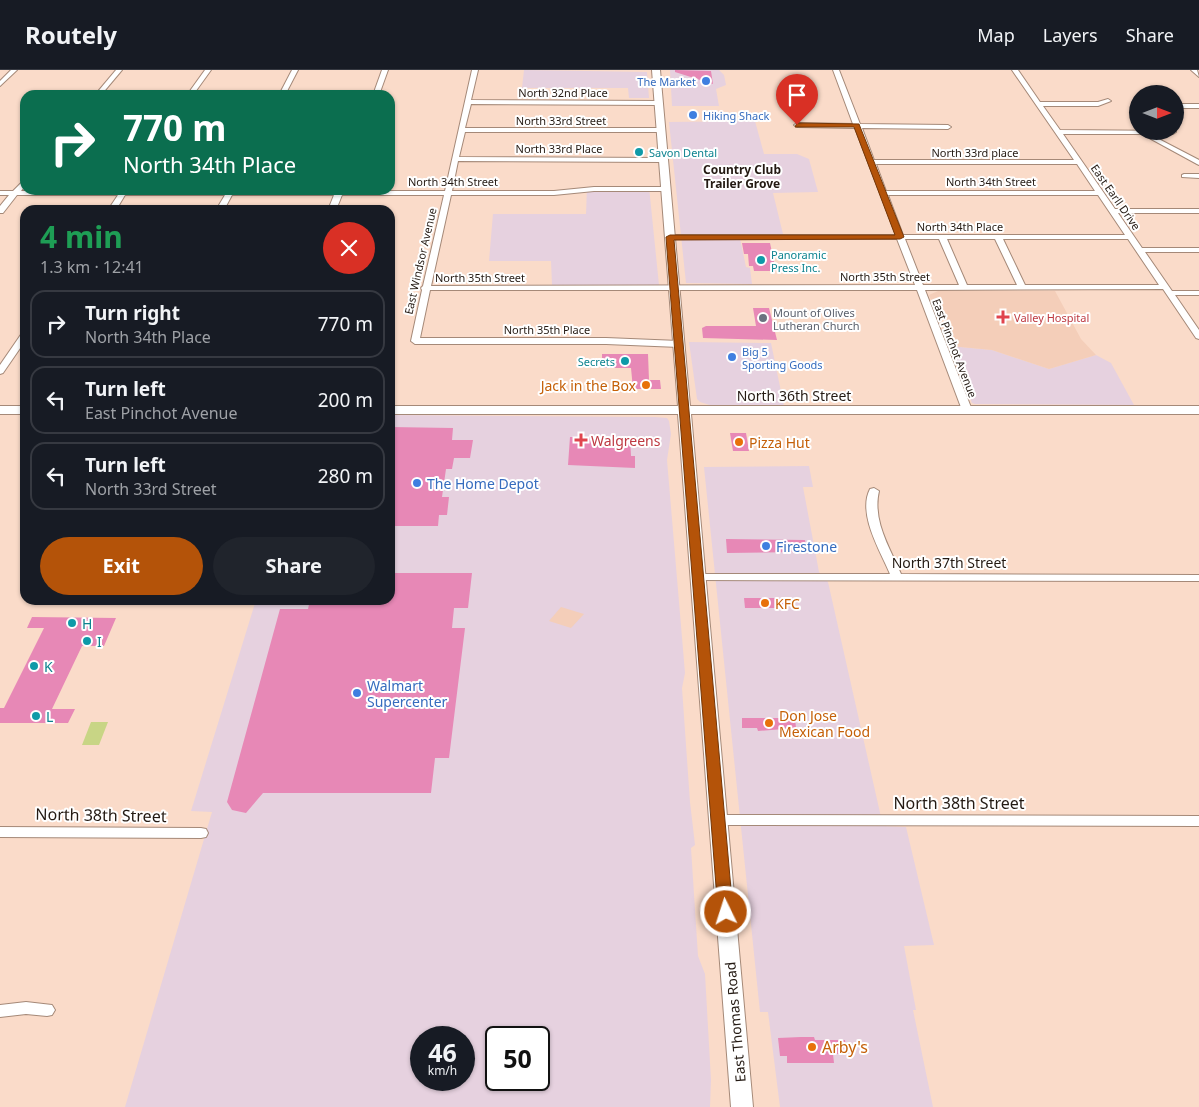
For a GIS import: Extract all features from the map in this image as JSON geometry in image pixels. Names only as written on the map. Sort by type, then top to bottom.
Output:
[{"type":"main road","name":"East Thomas Road","points":[[656,70],[742,1107]]},
{"type":"main road","points":[[0,410],[20,410]]},
{"type":"main road","name":"North 36th Street","points":[[395,410],[1199,410]]},
{"type":"street","points":[[0,84],[14,70]]},
{"type":"street","points":[[102,90],[119,70]]},
{"type":"street","points":[[194,90],[208,70]]},
{"type":"street","points":[[285,90],[295,70]]},
{"type":"street","points":[[378,90],[385,70]]},
{"type":"street","name":"East Windsor Avenue","points":[[415,340],[425,288],[475,70]]},
{"type":"street","name":"East Pinchot Avenue","points":[[836,70],[967,410]]},
{"type":"street","name":"East Earll Drive","points":[[1015,70],[1199,336]]},
{"type":"street","points":[[1194,70],[1199,75]]},
{"type":"street","points":[[1039,104],[1098,104],[1108,101]]},
{"type":"street","name":"North 32nd Place","points":[[468,102],[659,103]]},
{"type":"street","points":[[1184,106],[1199,106]]},
{"type":"street","points":[[797,125],[948,127]]},
{"type":"street","name":"North 33rd Street","points":[[461,130],[661,130]]},
{"type":"street","points":[[1058,132],[1129,132]]},
{"type":"street","points":[[1155,140],[1199,163]]},
{"type":"street","name":"North 33rd Place","points":[[455,159],[664,160]]},
{"type":"street","name":"North 33rd place","points":[[871,162],[1078,162]]},
{"type":"street","points":[[1184,176],[1199,176]]},
{"type":"street","points":[[0,212],[20,187]]},
{"type":"street","name":"North 34th Street","points":[[395,192],[560,193],[594,189],[666,189]]},
{"type":"street","name":"North 34th Street","points":[[0,192],[20,192]]},
{"type":"street","name":"North 34th Street","points":[[883,193],[1100,193]]},
{"type":"street","points":[[1112,211],[1199,211]]},
{"type":"street","name":"North 34th Place","points":[[670,237],[1130,237]]},
{"type":"street","points":[[942,237],[964,287]]},
{"type":"street","points":[[998,237],[1022,284]]},
{"type":"street","points":[[1140,250],[1199,250]]},
{"type":"street","name":"North 35th Street","points":[[425,288],[964,287],[1022,284],[1199,293]]},
{"type":"street","name":"North 35th Place","points":[[415,340],[606,341],[679,344]]},
{"type":"street","points":[[0,371],[20,342]]},
{"type":"street","points":[[874,491],[871,501],[882,548],[892,562],[897,577]]},
{"type":"street","name":"North 37th Street","points":[[698,577],[1199,578]]},
{"type":"street","name":"North 38th Street","points":[[718,820],[1199,820]]},
{"type":"street","name":"North 38th Street","points":[[0,832],[201,833]]},
{"type":"street","points":[[0,1011],[26,1008],[47,1010]]},
{"type":"shaded area","points":[[524,70],[647,72],[649,98],[629,98],[628,88],[522,88]]},
{"type":"shaded area","points":[[670,70],[719,70],[724,75],[726,85],[716,89],[719,106],[672,106]]},
{"type":"shaded area","points":[[755,121],[764,154],[797,154],[809,159],[818,192],[773,193],[783,234],[739,234],[746,267],[750,268],[752,284],[686,283],[669,122]]},
{"type":"shaded area","points":[[587,187],[649,187],[659,285],[552,285],[551,261],[489,261],[493,214],[586,214]]},
{"type":"shaded area","name":"Valley Hospital","points":[[938,291],[1055,291],[1081,339],[1096,355],[1049,369],[992,350],[950,346],[929,295]]},
{"type":"shaded area","points":[[689,342],[771,343],[784,406],[713,406],[700,402],[697,399]]},
{"type":"shaded area","points":[[950,346],[992,350],[1049,369],[1096,355],[1111,363],[1134,405],[975,404],[972,403]]},
{"type":"shaded area","points":[[395,415],[667,418],[671,434],[667,460],[685,673],[682,688],[695,845],[691,848],[698,956],[705,974],[711,1080],[710,1107],[125,1107],[212,812],[191,811],[254,605],[395,605]]},
{"type":"shaded area","points":[[809,466],[813,487],[803,487],[819,572],[828,582],[883,826],[906,827],[934,945],[904,946],[916,1010],[913,1010],[933,1107],[780,1107],[768,1012],[760,1012],[704,467]]},
{"type":"shaded area","points":[[561,607],[584,614],[571,628],[549,621]]},
{"type":"green space","points":[[91,722],[108,722],[99,745],[82,745]]},
{"type":"building","points":[[675,70],[711,71],[713,84],[675,72]]},
{"type":"building","name":"Panoramic Press Inc.","points":[[742,243],[770,243],[776,271],[754,271],[753,266],[749,266],[748,254],[744,254]]},
{"type":"building","name":"Mount of Olives Lutheran Church","points":[[753,308],[769,308],[777,340],[703,338],[702,328],[706,326],[756,326]]},
{"type":"building","points":[[602,354],[648,354],[649,380],[660,380],[661,389],[633,389],[631,368],[602,368]]},
{"type":"building","name":"The Home Depot","points":[[395,427],[453,428],[452,440],[473,440],[470,458],[454,458],[452,469],[446,469],[442,497],[449,497],[447,515],[439,515],[438,526],[395,526]]},
{"type":"building","name":"Pizza Hut","points":[[730,433],[746,433],[749,451],[733,451]]},
{"type":"building","name":"Walgreens","points":[[570,437],[630,437],[631,456],[635,456],[635,468],[568,465]]},
{"type":"building","name":"Firestone","points":[[726,539],[805,540],[807,552],[727,553]]},
{"type":"building","name":"Walmart Supercenter","points":[[395,573],[472,573],[468,608],[454,608],[452,628],[465,628],[449,758],[435,758],[431,793],[263,793],[246,813],[232,810],[227,802],[280,609],[308,609],[309,605],[395,605]]},
{"type":"building","name":"KFC","points":[[744,598],[785,598],[786,608],[745,608]]},
{"type":"building","points":[[32,617],[116,618],[104,646],[82,646],[52,709],[75,709],[68,723],[0,723],[0,708],[4,708],[44,628],[27,628]]},
{"type":"building","name":"Don Jose Mexican Food","points":[[742,718],[795,718],[796,728],[758,731],[757,728],[742,728]]},
{"type":"building","name":"Arby's","points":[[814,1037],[815,1040],[845,1040],[847,1054],[833,1054],[834,1063],[787,1063],[787,1056],[780,1056],[778,1038]]},
{"type":"place","name":"The Market","points":[[706,81]]},
{"type":"place","name":"Hiking Shack","points":[[693,115]]},
{"type":"place","name":"Savon Dental","points":[[639,152]]},
{"type":"place","name":"Panoramic Press Inc.","points":[[761,260]]},
{"type":"place","name":"Valley Hospital","points":[[1003,317]]},
{"type":"place","name":"Mount of Olives Lutheran Church","points":[[763,318]]},
{"type":"place","name":"Big 5 Sporting Goods","points":[[732,357]]},
{"type":"place","name":"Secrets","points":[[625,361]]},
{"type":"place","name":"Jack in the Box","points":[[646,385]]},
{"type":"place","name":"Walgreens","points":[[581,440]]},
{"type":"place","name":"Pizza Hut","points":[[739,442]]},
{"type":"place","name":"The Home Depot","points":[[417,483]]},
{"type":"place","name":"Firestone","points":[[766,546]]},
{"type":"place","name":"KFC","points":[[765,603]]},
{"type":"place","name":"H","points":[[72,623]]},
{"type":"place","name":"I","points":[[87,641]]},
{"type":"place","name":"K","points":[[34,666]]},
{"type":"place","name":"Walmart Supercenter","points":[[357,693]]},
{"type":"place","name":"L","points":[[36,716]]},
{"type":"place","name":"Don Jose Mexican Food","points":[[769,723]]},
{"type":"place","name":"Arby's","points":[[812,1047]]},
{"type":"district","name":"Country Club Trailer Grove","points":[[742,176]]},
{"type":"route","points":[[726,912],[670,237],[900,237],[857,125],[797,125]]}]
